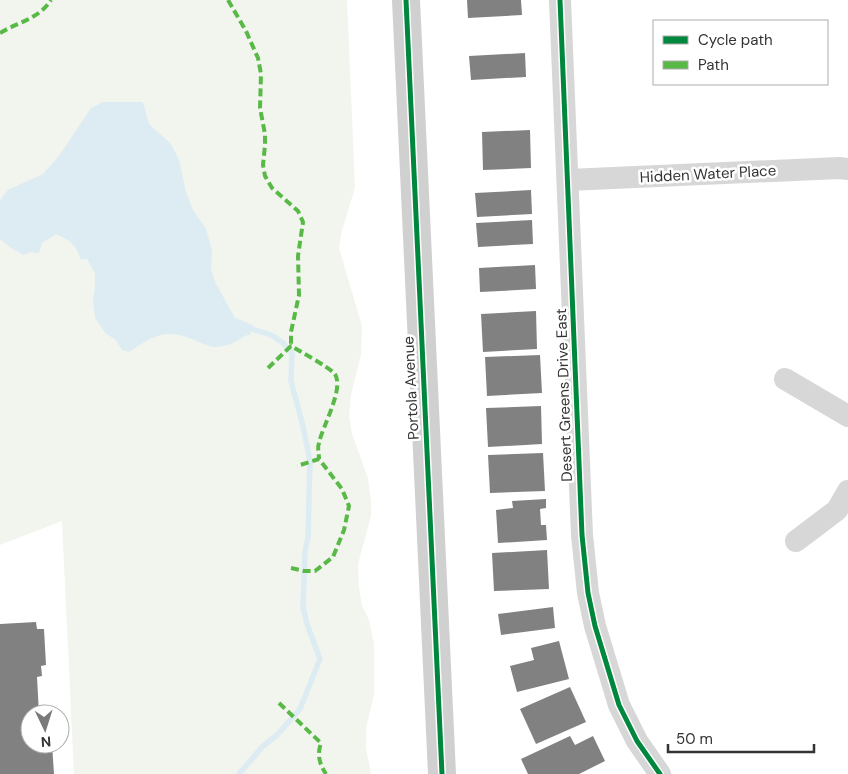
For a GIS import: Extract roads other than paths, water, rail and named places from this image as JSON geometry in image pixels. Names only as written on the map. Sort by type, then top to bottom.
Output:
[{"type":"main road","name":"Portola Avenue","points":[[406,0],[442,774]]},
{"type":"street","name":"Desert Greens Drive East","points":[[560,0],[582,535],[588,593],[619,706],[637,741],[660,774]]},
{"type":"street","name":"Hidden Water Place","points":[[568,180],[848,169]]},
{"type":"street","points":[[785,380],[848,416]]},
{"type":"street","points":[[796,541],[837,510],[848,491]]},
{"type":"waterway","points":[[239,774],[262,747],[278,734],[300,709],[320,659],[303,607],[305,551],[308,537],[310,461],[291,381],[292,353],[282,342],[271,335],[252,329]]}]
